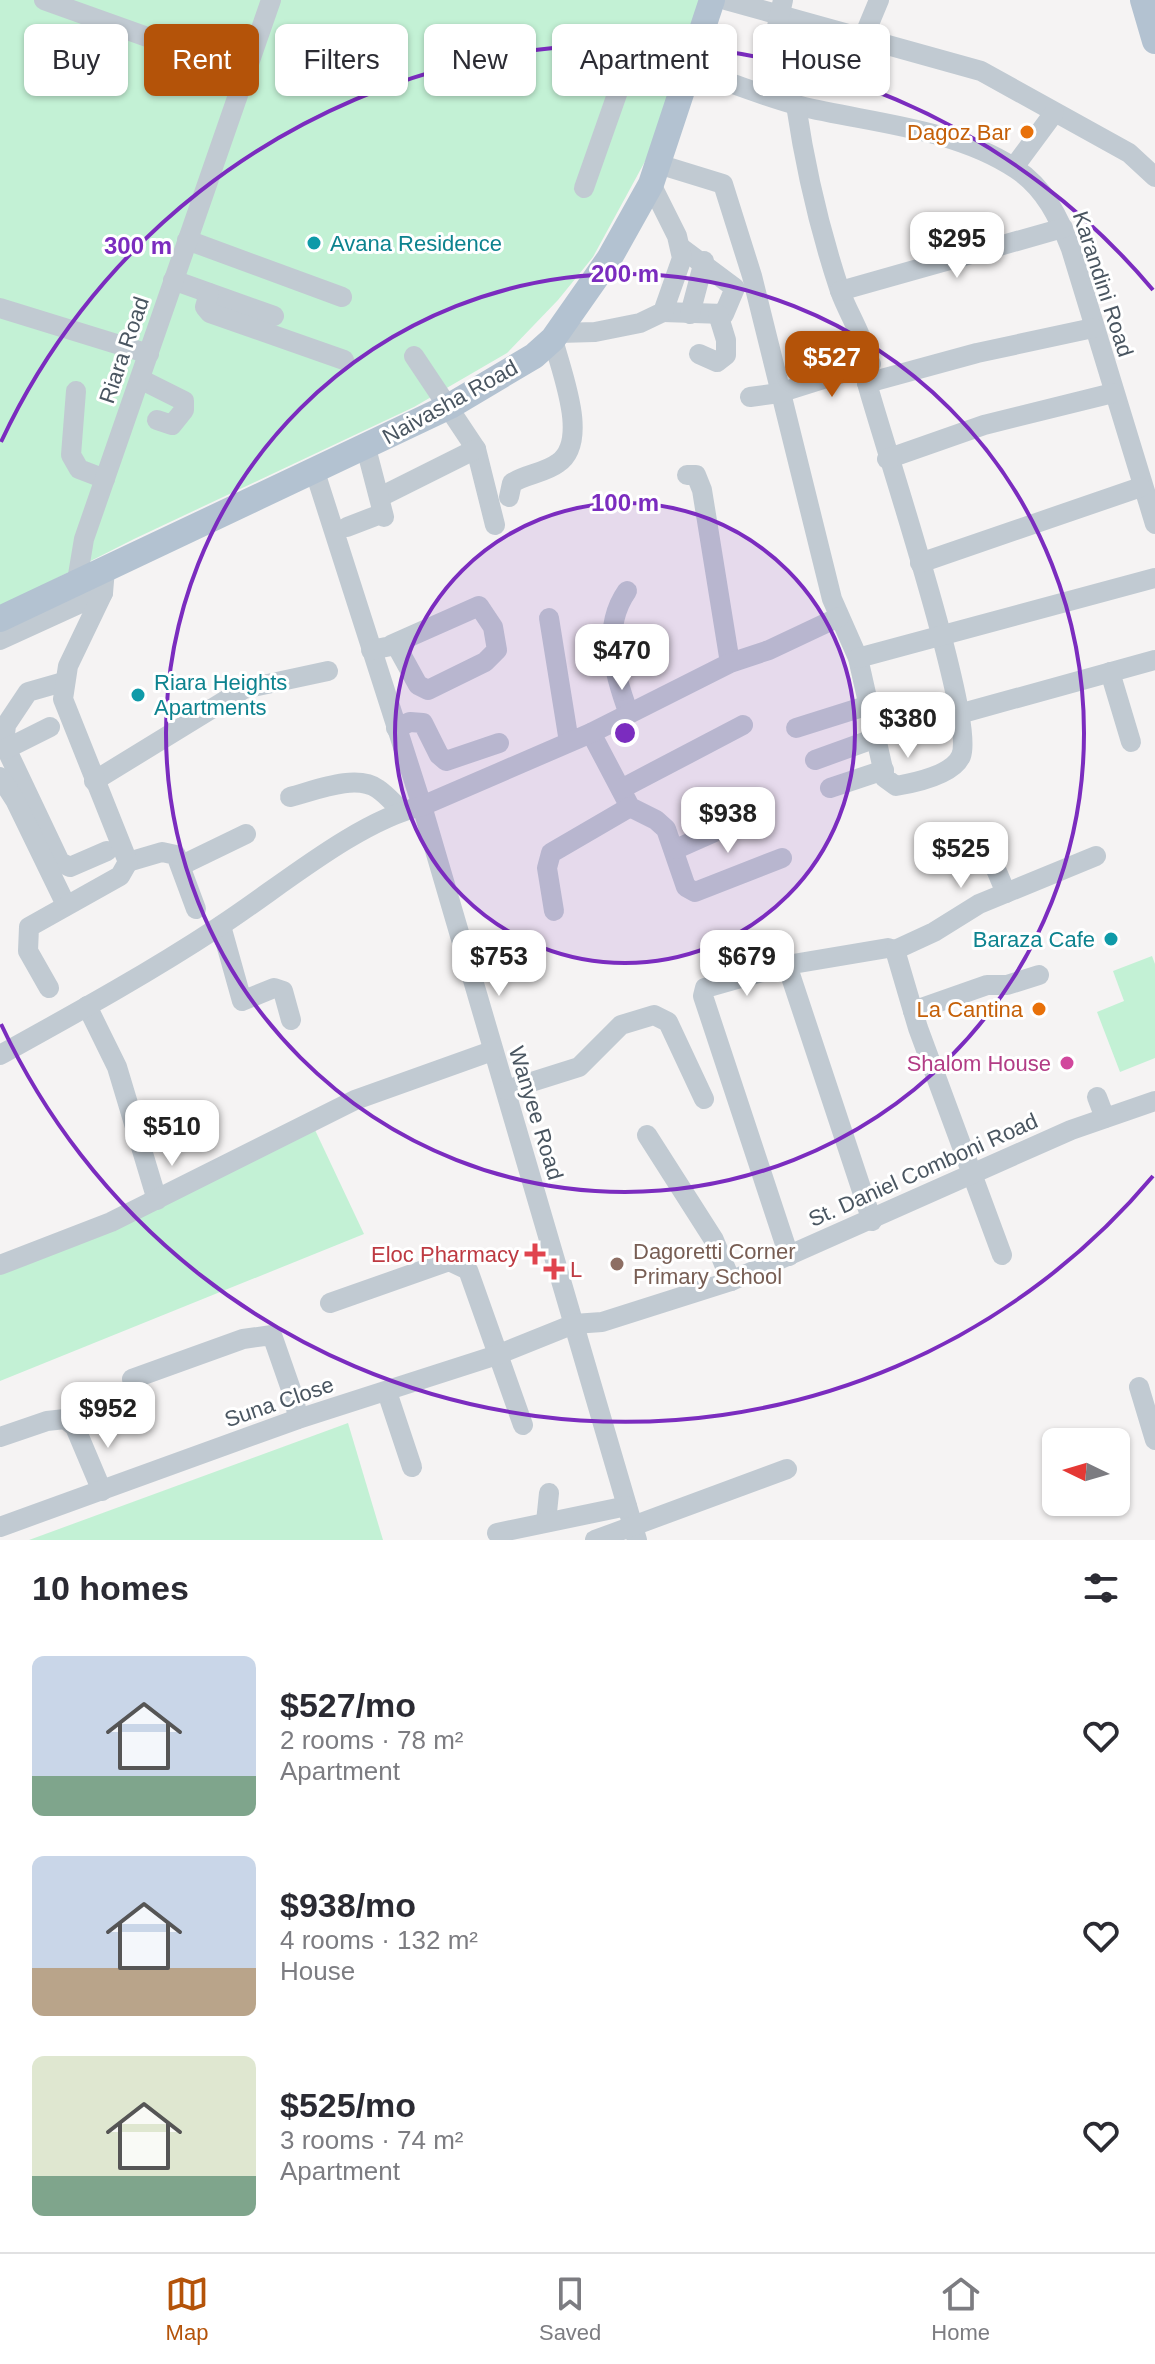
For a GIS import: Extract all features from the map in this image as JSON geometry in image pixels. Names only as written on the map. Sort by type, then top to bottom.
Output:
[{"type":"main road","name":"Naivasha Road","points":[[704,24],[712,0]]},
{"type":"main road","points":[[1143,0],[1155,41]]},
{"type":"main road","name":"Naivasha Road","points":[[0,619],[77,581],[104,581],[450,406],[534,356],[556,336],[609,259],[654,174],[680,96]]},
{"type":"street","points":[[44,0],[144,36]]},
{"type":"street","name":"Riara Road","points":[[259,33],[271,0]]},
{"type":"street","points":[[726,0],[783,8],[829,24]]},
{"type":"street","points":[[869,24],[879,0]]},
{"type":"street","points":[[890,44],[981,71],[1129,153],[1155,175]]},
{"type":"street","name":"Riara Road","points":[[77,581],[84,539],[237,96]]},
{"type":"street","points":[[584,188],[616,96]]},
{"type":"street","name":"Karandini Road","points":[[770,96],[796,105],[956,141],[1014,167],[1039,189],[1063,228],[1155,524]]},
{"type":"street","points":[[663,312],[682,258],[654,174],[723,184],[752,276],[779,393],[839,617],[858,658],[890,785],[896,786],[955,764],[963,746],[942,636],[887,459],[869,373],[840,291],[800,138],[796,105]]},
{"type":"street","points":[[1014,167],[1054,113]]},
{"type":"street","points":[[840,291],[1063,228]]},
{"type":"street","points":[[187,240],[342,297]]},
{"type":"street","points":[[509,497],[512,483],[558,464],[574,446],[575,431],[556,336],[640,323],[663,312],[718,314],[728,310],[735,288],[704,261],[680,247]]},
{"type":"street","points":[[690,314],[704,261]]},
{"type":"street","points":[[173,280],[274,316]]},
{"type":"street","points":[[209,293],[205,307],[210,313],[344,360]]},
{"type":"street","points":[[0,308],[149,354]]},
{"type":"street","points":[[699,354],[717,362],[726,355],[726,340],[718,314]]},
{"type":"street","points":[[750,397],[1093,328]]},
{"type":"street","points":[[414,356],[476,449],[495,525]]},
{"type":"street","points":[[140,379],[184,401],[184,410],[172,425],[157,420]]},
{"type":"street","points":[[76,391],[71,455],[79,469],[105,479]]},
{"type":"street","points":[[887,459],[984,425],[1113,393]]},
{"type":"street","points":[[347,527],[381,514],[384,517],[366,448]]},
{"type":"street","points":[[380,497],[476,449]]},
{"type":"street","name":"Wanyee Road","points":[[315,472],[381,648],[412,808],[506,1090],[635,1534]]},
{"type":"street","points":[[687,475],[696,475],[702,490],[730,663]]},
{"type":"street","points":[[920,563],[1141,487]]},
{"type":"street","points":[[858,658],[1155,578]]},
{"type":"street","points":[[0,640],[104,581]]},
{"type":"street","points":[[104,581],[63,682],[64,710],[128,862]]},
{"type":"street","points":[[627,591],[613,617],[612,645],[615,678],[629,714]]},
{"type":"street","points":[[479,606],[493,627],[497,650],[485,662],[428,690],[418,685],[400,648],[381,648],[479,606]]},
{"type":"street","points":[[0,1055],[221,926],[337,847],[412,808],[591,733],[730,663],[769,650],[839,617]]},
{"type":"street","points":[[549,618],[569,742]]},
{"type":"street","points":[[959,714],[1155,660]]},
{"type":"street","points":[[94,781],[244,689],[328,671]]},
{"type":"street","points":[[1110,672],[1131,742]]},
{"type":"street","points":[[63,682],[28,692],[6,725],[6,749],[60,862],[70,867],[107,851]]},
{"type":"street","points":[[796,728],[869,705]]},
{"type":"street","points":[[396,728],[421,722],[439,755],[446,761],[499,743]]},
{"type":"street","points":[[554,911],[547,868],[551,853],[625,798],[743,725]]},
{"type":"street","points":[[6,749],[50,727]]},
{"type":"street","points":[[591,733],[625,798],[663,824],[676,849],[683,883],[695,892],[782,858]]},
{"type":"street","points":[[815,760],[876,738]]},
{"type":"street","points":[[830,788],[884,770]]},
{"type":"street","points":[[0,777],[15,800],[66,905]]},
{"type":"street","points":[[290,797],[349,783],[367,784],[412,808]]},
{"type":"street","points":[[676,849],[764,810]]},
{"type":"street","points":[[182,865],[246,834]]},
{"type":"street","points":[[981,834],[1006,893]]},
{"type":"street","points":[[49,988],[28,951],[27,933],[36,920],[120,876],[128,862],[169,852],[182,865],[196,909]]},
{"type":"street","points":[[789,1256],[703,996],[705,988],[787,965],[888,948],[895,950],[1006,893],[1096,856]]},
{"type":"street","points":[[221,926],[242,1001],[274,988],[283,991],[291,1020]]},
{"type":"street","points":[[895,950],[913,1011],[1002,1255]]},
{"type":"street","points":[[787,965],[872,1221]]},
{"type":"street","points":[[913,1011],[987,985],[1007,985],[1039,975]]},
{"type":"street","points":[[87,1006],[117,1067],[157,1200]]},
{"type":"street","points":[[506,1090],[579,1067],[621,1025],[654,1015],[668,1022],[704,1099]]},
{"type":"street","points":[[0,1265],[111,1222],[355,1100],[492,1051]]},
{"type":"street","points":[[1097,1097],[1105,1118]]},
{"type":"street","name":"St. Daniel Comboni Road","points":[[574,1324],[602,1322],[731,1281],[1105,1118],[1155,1101]]},
{"type":"street","points":[[647,1135],[714,1240],[731,1281]]},
{"type":"street","points":[[330,1303],[449,1261],[468,1270],[523,1425]]},
{"type":"street","name":"Suna Close","points":[[0,1527],[298,1419],[497,1355],[574,1324]]},
{"type":"street","points":[[132,1379],[243,1339],[272,1335],[298,1419]]},
{"type":"street","points":[[1139,1387],[1155,1440]]},
{"type":"street","points":[[387,1392],[412,1467]]},
{"type":"street","points":[[0,1437],[47,1421],[65,1419],[75,1427],[102,1491]]},
{"type":"street","points":[[595,1540],[635,1534],[787,1469]]},
{"type":"street","points":[[546,1522],[549,1493]]},
{"type":"street","points":[[497,1533],[627,1506]]},
{"type":"green space","points":[[0,0],[700,0],[692,24],[552,24],[552,96],[670,96],[655,143],[593,257],[558,300],[507,353],[414,407],[134,539],[0,607]]},
{"type":"green space","points":[[1152,956],[1155,964],[1155,1058],[1120,1072],[1097,1012],[1124,1001],[1113,971]]},
{"type":"green space","points":[[315,1130],[364,1234],[0,1381],[0,1266]]},
{"type":"green space","points":[[348,1423],[383,1540],[29,1540]]},
{"type":"place","name":"Dagoz Bar","points":[[1027,132]]},
{"type":"place","name":"Avana Residence","points":[[314,243]]},
{"type":"place","name":"Riara Heights Apartments","points":[[138,695]]},
{"type":"place","name":"Baraza Cafe","points":[[1111,939]]},
{"type":"place","name":"La Cantina","points":[[1039,1009]]},
{"type":"place","name":"Shalom House","points":[[1067,1063]]},
{"type":"place","name":"Eloc Pharmacy","points":[[535,1254]]},
{"type":"place","name":"Dagoretti Corner Primary School","points":[[617,1264]]},
{"type":"place","name":"L","points":[[554,1269]]}]
